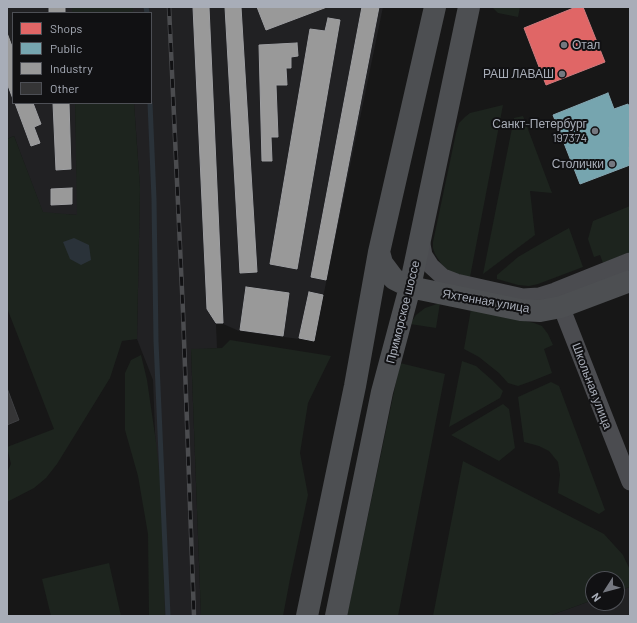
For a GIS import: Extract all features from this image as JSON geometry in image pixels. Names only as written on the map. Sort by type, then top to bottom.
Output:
[{"type":"main road","points":[[307,616],[355,386],[380,252],[435,7]]},
{"type":"main road","name":"Приморское шоссе","points":[[336,616],[382,392],[410,287],[469,7]]},
{"type":"main road","name":"Яхтенная улица","points":[[380,252],[382,263],[394,279],[410,287],[521,310],[540,311],[558,299],[630,281]]},
{"type":"street","name":"Яхтенная улица","points":[[421,238],[424,255],[430,266],[443,277],[456,282],[523,297],[539,296],[558,299],[630,261]]},
{"type":"street","name":"Школьная улица","points":[[558,299],[630,482]]},
{"type":"shaded area","points":[[7,7],[72,7],[72,12],[12,12],[12,104],[75,104],[78,215],[43,213],[14,136],[7,139]]},
{"type":"shaded area","points":[[72,7],[133,7],[133,12],[72,12]]},
{"type":"shaded area","points":[[133,7],[383,7],[314,341],[239,331],[223,324],[216,324],[217,348],[191,350],[201,616],[162,616],[153,380],[137,339],[140,188],[134,104],[152,104],[152,12],[133,12]]},
{"type":"shaded area","points":[[492,7],[520,7],[518,17],[498,13]]},
{"type":"shaded area","points":[[75,104],[134,104],[140,188],[137,339],[122,341],[110,378],[57,464],[46,478],[34,488],[7,502],[7,470],[11,464],[7,447],[54,429],[7,308],[7,139],[14,136],[43,212],[77,215]]},
{"type":"shaded area","points":[[503,105],[470,277],[450,272],[442,265],[435,254],[433,242],[459,123],[470,113]]},
{"type":"shaded area","points":[[523,116],[552,193],[530,191],[535,235],[483,274],[514,118]]},
{"type":"shaded area","points":[[630,206],[630,252],[603,263],[600,255],[594,257],[588,239],[593,221]]},
{"type":"shaded area","points":[[569,228],[583,267],[529,286],[518,285],[497,279],[497,275],[518,257]]},
{"type":"shaded area","points":[[74,238],[89,245],[91,260],[81,265],[70,259],[63,242]]},
{"type":"shaded area","points":[[440,303],[436,328],[410,324],[416,315],[425,308]]},
{"type":"shaded area","points":[[471,309],[542,326],[553,345],[544,349],[552,373],[518,386],[508,383],[499,373],[479,357],[464,349]]},
{"type":"shaded area","points":[[230,340],[331,356],[308,403],[300,453],[308,495],[283,616],[201,616],[191,349],[222,348]]},
{"type":"shaded area","points":[[141,355],[147,380],[161,489],[165,616],[149,616],[148,534],[138,476],[125,430],[125,373],[131,360]]},
{"type":"shaded area","points":[[462,361],[476,366],[503,391],[500,398],[449,427]]},
{"type":"shaded area","points":[[400,363],[445,374],[398,616],[347,616]]},
{"type":"shaded area","points":[[551,382],[559,386],[605,510],[599,514],[558,493],[560,475],[558,462],[549,451],[539,446],[524,442],[518,397]]},
{"type":"shaded area","points":[[503,404],[509,409],[515,448],[499,461],[451,435]]},
{"type":"shaded area","points":[[463,461],[604,534],[623,555],[630,570],[630,587],[625,589],[625,571],[585,571],[585,603],[549,616],[433,616]]},
{"type":"shaded area","points":[[109,563],[121,616],[51,616],[42,579]]},
{"type":"shaded area","points":[[630,587],[630,616],[549,616],[585,603],[585,611],[625,611],[625,589]]},
{"type":"building: Shops","name":"Отал","points":[[576,7],[583,7],[605,62],[546,85],[524,28]]},
{"type":"building: Public","name":"Санкт-Петербург 197374","points":[[608,93],[614,109],[628,104],[630,109],[630,165],[580,184],[553,115]]},
{"type":"building: Industry","points":[[49,7],[65,7],[65,12],[49,12]]},
{"type":"building: Industry","points":[[193,7],[209,7],[223,323],[216,323],[207,309]]},
{"type":"building: Industry","points":[[225,7],[241,7],[257,272],[240,273]]},
{"type":"building: Industry","points":[[257,7],[327,7],[266,30]]},
{"type":"building: Industry","points":[[362,7],[379,7],[326,280],[311,277]]},
{"type":"building: Industry","points":[[328,18],[340,20],[297,269],[270,264],[310,29],[325,31]]},
{"type":"building: Industry","points":[[7,33],[12,46],[12,96],[7,83]]},
{"type":"building: Industry","points":[[297,43],[298,56],[291,57],[291,68],[286,68],[287,85],[276,85],[278,137],[271,137],[272,161],[262,161],[259,45]]},
{"type":"building: Industry","points":[[15,104],[33,104],[41,124],[34,127],[40,143],[31,146]]},
{"type":"building: Industry","points":[[53,104],[69,104],[71,169],[56,170]]},
{"type":"building: Industry","points":[[72,188],[72,204],[51,205],[51,189]]},
{"type":"building: Industry","points":[[246,287],[289,293],[283,336],[240,330]]},
{"type":"building: Industry","points":[[309,292],[323,295],[314,341],[299,338]]},
{"type":"building: Other","points":[[7,388],[19,420],[7,425]]},
{"type":"waterway","points":[[146,7],[147,12]]},
{"type":"waterway","points":[[150,104],[154,199],[156,341],[168,616]]},
{"type":"railway","points":[[169,7],[183,312],[194,616]]},
{"type":"place","name":"Отал","points":[[564,45]]},
{"type":"place","name":"РАШ ЛАВАШ","points":[[562,74]]},
{"type":"place","name":"Санкт-Петербург 197374","points":[[595,131]]},
{"type":"place","name":"Столички","points":[[612,164]]}]
